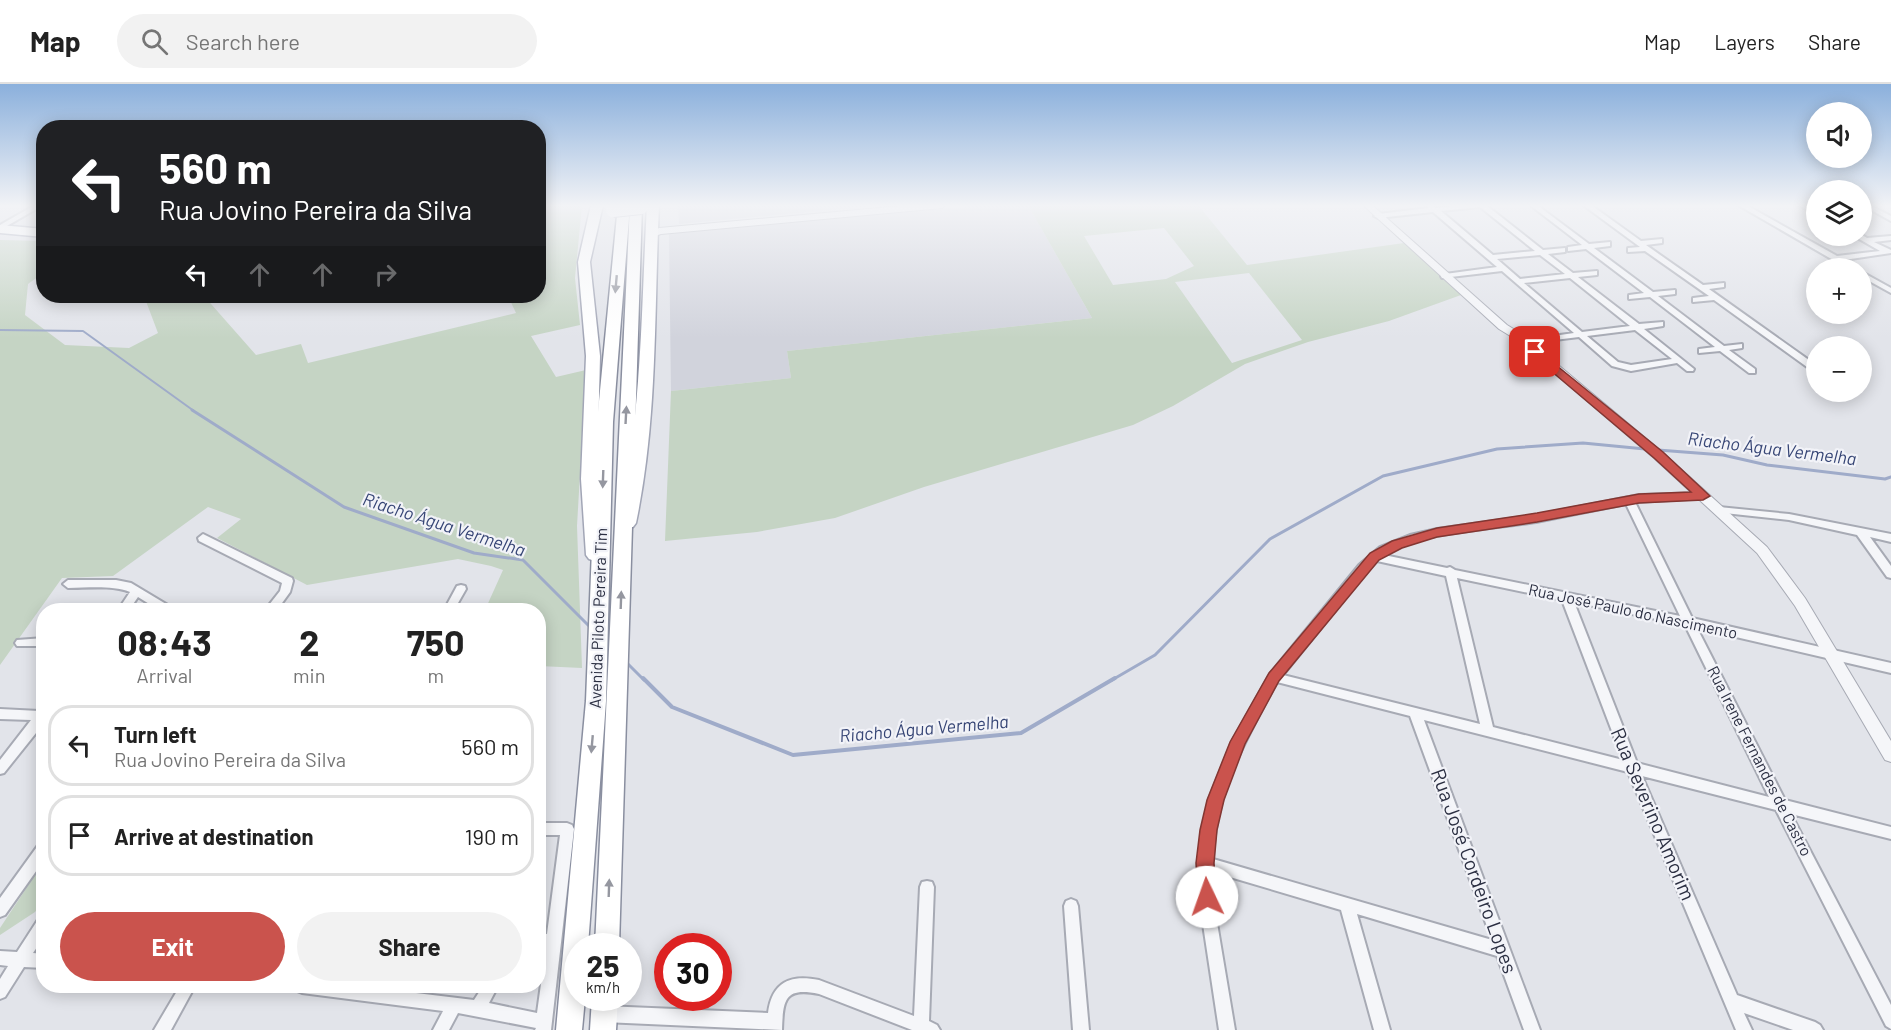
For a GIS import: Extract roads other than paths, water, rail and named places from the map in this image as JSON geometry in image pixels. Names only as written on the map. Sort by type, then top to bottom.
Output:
[{"type":"main road","points":[[590,249],[584,262],[593,356],[589,479],[599,592]]},
{"type":"main road","name":"Avenida Piloto Pereira Tim","points":[[607,249],[605,422],[599,592],[609,646],[607,933]]},
{"type":"main road","name":"Avenida Piloto Pereira Tim","points":[[569,1030],[596,701],[609,646],[623,536],[625,433],[641,249]]},
{"type":"main road","points":[[623,536],[636,490],[642,449],[651,249]]},
{"type":"street","points":[[1421,249],[1503,327],[1521,338],[1750,537],[1780,572],[1891,755]]},
{"type":"street","points":[[1480,249],[1615,364],[1623,368],[1678,360]]},
{"type":"street","points":[[1538,249],[1690,369]]},
{"type":"street","points":[[1490,258],[1565,249]]},
{"type":"street","points":[[1592,249],[1752,371]]},
{"type":"street","points":[[1631,250],[1638,249]]},
{"type":"street","points":[[1650,249],[1806,362]]},
{"type":"street","points":[[1818,249],[1833,258]]},
{"type":"street","points":[[1844,258],[1890,253]]},
{"type":"street","points":[[1450,275],[1502,269]]},
{"type":"street","points":[[1518,281],[1594,273]]},
{"type":"street","points":[[1872,280],[1891,291]]},
{"type":"street","points":[[1701,288],[1721,285]]},
{"type":"street","points":[[1632,297],[1672,292]]},
{"type":"street","points":[[1696,300],[1715,298]]},
{"type":"street","points":[[1521,338],[1660,324]]},
{"type":"street","points":[[1702,351],[1739,346]]},
{"type":"street","points":[[1227,1030],[1208,911],[1205,863],[1209,830],[1223,780],[1238,742],[1274,677],[1374,557],[1397,544],[1437,533],[1630,501],[1703,496]]},
{"type":"street","name":"Rua Irene Fernandes de Castro","points":[[1630,501],[1691,622],[1730,707],[1891,1021]]},
{"type":"street","points":[[1719,510],[1789,517],[1891,538]]},
{"type":"street","points":[[1861,532],[1891,574]]},
{"type":"street","points":[[203,538],[288,581],[288,587],[276,603]]},
{"type":"street","name":"Rua José Paulo do Nascimento","points":[[1374,557],[1691,622],[1891,668]]},
{"type":"street","points":[[1450,571],[1488,732]]},
{"type":"street","points":[[68,584],[116,584],[131,587],[156,603]]},
{"type":"street","points":[[453,603],[461,589]]},
{"type":"street","points":[[128,603],[136,591]]},
{"type":"street","name":"Rua Severino Amorim","points":[[1566,596],[1632,766],[1744,1030]]},
{"type":"street","points":[[21,643],[36,642]]},
{"type":"street","points":[[1274,677],[1891,833]]},
{"type":"street","name":"Rua José Cordeiro Lopes","points":[[1415,713],[1532,1030]]},
{"type":"street","points":[[0,714],[36,715]]},
{"type":"street","points":[[0,769],[36,724]]},
{"type":"street","points":[[546,829],[567,829],[546,941]]},
{"type":"street","points":[[0,910],[36,859]]},
{"type":"street","points":[[1205,863],[1504,951]]},
{"type":"street","points":[[604,1014],[774,1026],[777,999],[788,987],[800,983],[819,987],[925,1029],[927,887]]},
{"type":"street","points":[[1347,905],[1382,1030]]},
{"type":"street","points":[[1071,906],[1081,1030]]},
{"type":"street","points":[[0,992],[36,935]]},
{"type":"street","points":[[0,958],[36,960]]},
{"type":"street","points":[[162,1030],[184,993]]},
{"type":"street","points":[[355,993],[478,1008],[543,1026],[544,993]]},
{"type":"street","points":[[478,1008],[487,993]]},
{"type":"street","points":[[1733,1001],[1815,1030]]},
{"type":"street","points":[[441,1030],[454,1006]]},
{"type":"waterway","name":"Riacho Água Vermelha","points":[[0,330],[83,331],[194,411]]},
{"type":"waterway","name":"Riacho Água Vermelha","points":[[192,410],[344,507],[474,553],[523,560],[592,629]]},
{"type":"waterway","name":"Riacho Água Vermelha","points":[[1112,680],[1155,655],[1270,539],[1383,476],[1497,449],[1583,443],[1645,449]]},
{"type":"waterway","name":"Riacho Água Vermelha","points":[[1658,450],[1723,455],[1767,465],[1885,479],[1891,477]]},
{"type":"waterway","name":"Riacho Água Vermelha","points":[[627,663],[644,680]]},
{"type":"waterway","name":"Riacho Água Vermelha","points":[[643,678],[672,707],[793,755],[1021,733],[1115,678]]}]
